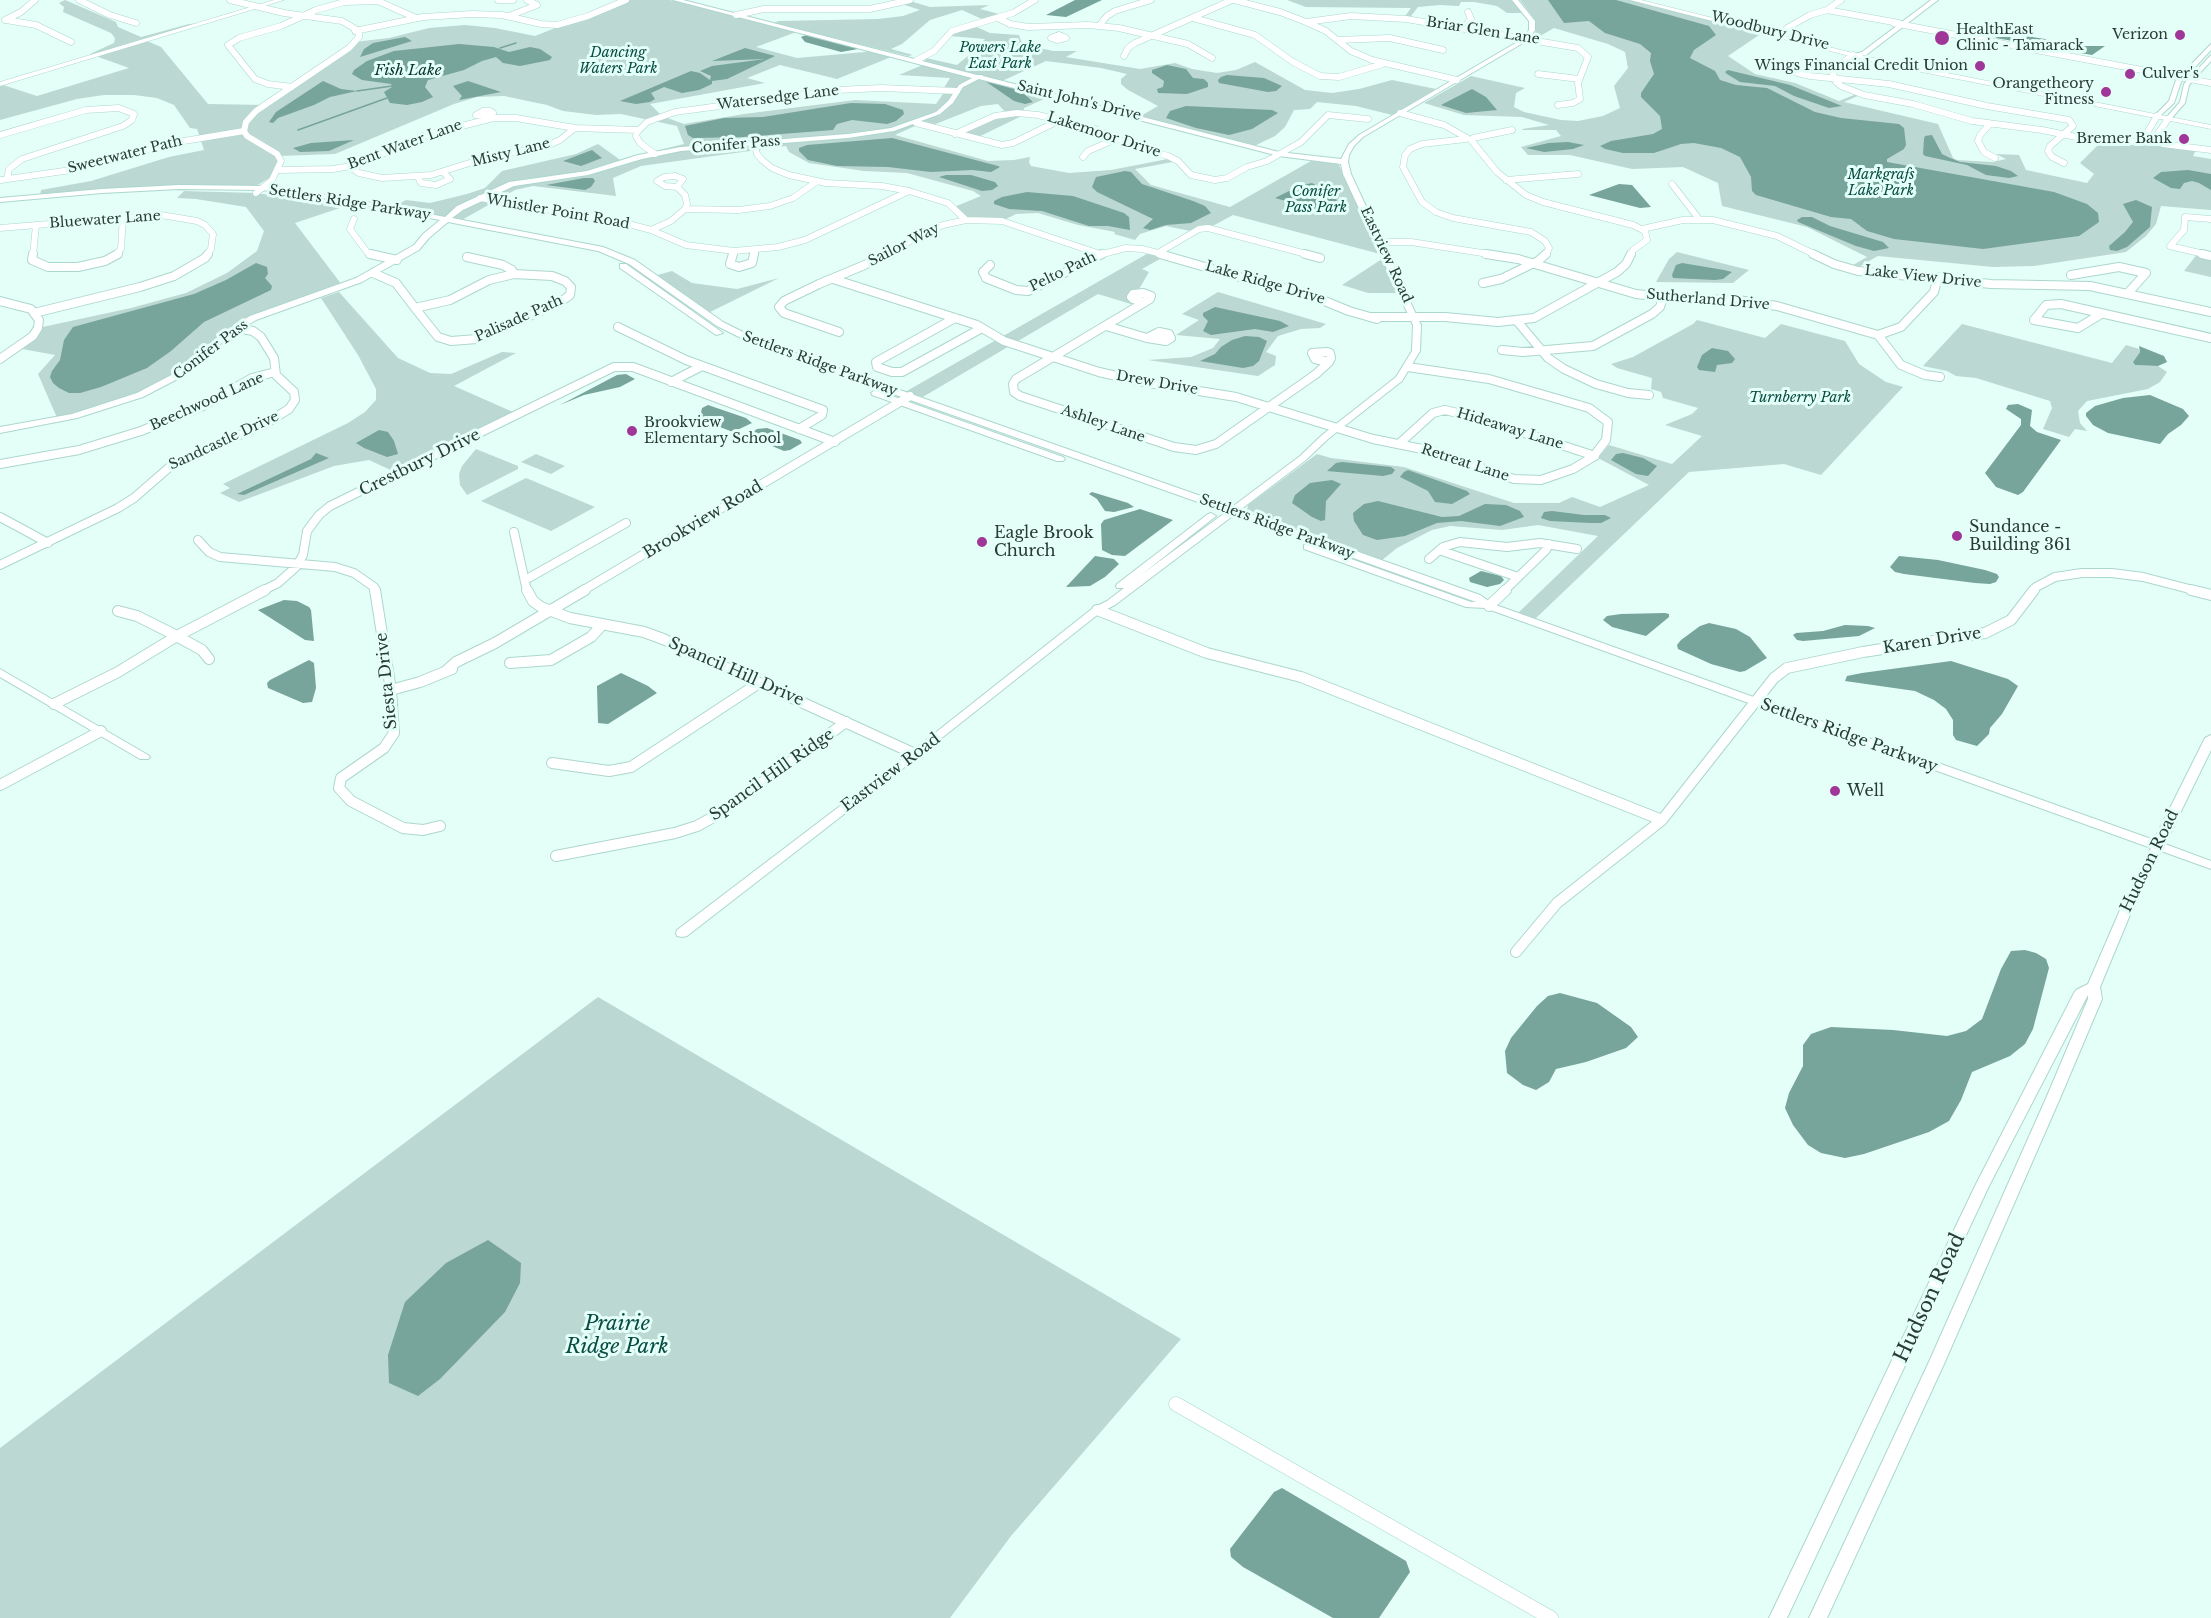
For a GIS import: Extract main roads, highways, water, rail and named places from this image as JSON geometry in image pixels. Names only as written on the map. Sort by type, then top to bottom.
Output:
[{"type":"main road","points":[[0,84],[281,0]]},
{"type":"main road","points":[[258,8],[293,0]]},
{"type":"main road","name":"Woodbury Drive","points":[[1633,0],[1858,53],[2211,127]]},
{"type":"main road","name":"Woodbury Drive","points":[[1647,0],[1858,53]]},
{"type":"main road","name":"Woodbury Drive","points":[[2165,116],[2211,123]]},
{"type":"water","points":[[1075,0],[1102,0],[1066,17],[1046,15]]},
{"type":"water","points":[[1548,0],[1616,0],[1709,26],[1716,35],[1694,50],[1690,58],[1715,71],[1720,80],[1736,85],[1767,88],[1815,112],[1841,118],[1899,124],[1904,128],[1906,145],[1904,149],[1887,159],[1887,162],[2054,192],[2087,204],[2098,213],[2099,222],[2079,236],[1983,249],[1894,239],[1867,231],[1851,219],[1831,217],[1756,195],[1752,191],[1751,177],[1740,157],[1721,148],[1694,143],[1681,144],[1654,153],[1623,153],[1605,149],[1600,146],[1611,141],[1653,134],[1662,129],[1660,116],[1641,97],[1641,93],[1654,74],[1650,61],[1651,53],[1640,44],[1605,33],[1589,21],[1564,23]]},
{"type":"water","points":[[2011,26],[2019,35],[2045,39],[2053,44],[2044,46],[1995,38]]},
{"type":"water","points":[[806,35],[858,49],[841,52],[805,42],[801,37]]},
{"type":"water","points":[[405,37],[412,41],[360,57],[364,49],[373,43]]},
{"type":"water","points":[[2065,43],[2079,46],[2105,46],[2092,55],[2058,49]]},
{"type":"water","name":"Fish Lake","points":[[459,44],[494,47],[509,52],[530,47],[540,49],[552,57],[550,60],[520,66],[503,63],[496,57],[482,61],[464,70],[428,80],[425,87],[433,97],[407,105],[390,103],[384,92],[392,87],[391,84],[362,80],[352,74],[367,61],[394,51]]},
{"type":"water","points":[[745,48],[775,56],[727,79],[712,81],[712,84],[699,90],[682,93],[664,87],[651,93],[655,99],[650,102],[636,104],[620,101],[691,71],[700,73],[710,80],[711,76],[700,71],[712,66],[765,59],[712,61]]},
{"type":"water","points":[[1167,65],[1186,69],[1193,78],[1204,79],[1208,87],[1187,94],[1158,93],[1157,89],[1163,87],[1164,81],[1152,73],[1152,70]]},
{"type":"water","points":[[1728,70],[1790,85],[1842,106],[1829,108],[1794,96],[1775,86],[1740,82],[1725,72]]},
{"type":"water","points":[[1227,75],[1264,78],[1282,86],[1276,91],[1268,92],[1219,83],[1218,80],[1221,77]]},
{"type":"water","points":[[323,81],[341,89],[357,91],[330,97],[278,118],[273,123],[269,122],[276,112]]},
{"type":"water","points":[[468,81],[501,92],[459,100],[462,96],[453,86]]},
{"type":"water","points":[[985,81],[1019,89],[1033,102],[1025,104],[1014,101]]},
{"type":"water","points":[[1472,89],[1486,97],[1497,110],[1466,113],[1441,105]]},
{"type":"water","points":[[851,103],[885,104],[903,110],[904,114],[896,121],[887,124],[852,120],[837,124],[833,130],[743,137],[693,138],[688,135],[685,126],[724,118],[763,117]]},
{"type":"water","points":[[1186,106],[1272,110],[1278,113],[1252,129],[1229,135],[1196,128],[1166,118],[1170,111]]},
{"type":"water","points":[[1932,135],[1942,154],[1948,157],[1960,162],[1996,166],[2018,176],[2009,178],[1986,175],[1967,165],[1925,156],[1923,154],[1925,136]]},
{"type":"water","points":[[892,138],[1000,167],[991,172],[972,170],[931,172],[888,167],[837,166],[808,160],[799,151],[799,148],[807,145]]},
{"type":"water","points":[[354,140],[329,151],[300,152],[293,148],[311,143]]},
{"type":"water","points":[[1568,142],[1584,145],[1573,149],[1544,152],[1526,148],[1549,143]]},
{"type":"water","points":[[592,150],[602,158],[581,166],[563,161]]},
{"type":"water","points":[[2188,170],[2211,174],[2211,190],[2192,181],[2184,183],[2180,189],[2171,188],[2153,178],[2161,172]]},
{"type":"water","points":[[1125,171],[1131,172],[1142,184],[1205,206],[1211,213],[1191,223],[1166,225],[1150,230],[1143,228],[1153,219],[1097,192],[1092,187],[1096,177]]},
{"type":"water","points":[[971,175],[995,182],[998,186],[992,190],[982,191],[939,177]]},
{"type":"water","points":[[593,178],[595,181],[585,190],[546,185]]},
{"type":"water","points":[[1312,183],[1317,186],[1307,199],[1328,195],[1337,200],[1328,209],[1319,210],[1275,198],[1299,186]]},
{"type":"water","points":[[1619,184],[1632,185],[1651,207],[1640,208],[1589,195]]},
{"type":"water","points":[[1027,192],[1073,196],[1124,213],[1129,217],[1130,230],[1108,226],[1089,226],[1042,211],[1009,209],[994,204],[994,201],[1002,197]]},
{"type":"water","points":[[2136,200],[2152,207],[2150,227],[2127,247],[2117,251],[2110,250],[2109,246],[2133,222],[2123,204]]},
{"type":"water","points":[[1802,217],[1812,217],[1830,226],[1883,242],[1889,248],[1874,251],[1856,246],[1798,222],[1797,220]]},
{"type":"water","points":[[256,263],[267,267],[268,274],[265,278],[272,286],[271,290],[204,322],[171,351],[147,368],[80,393],[69,393],[53,383],[50,377],[52,371],[60,360],[64,340],[73,327],[194,294]]},
{"type":"water","points":[[1682,263],[1732,272],[1723,279],[1715,280],[1673,278],[1676,265]]},
{"type":"water","points":[[1215,307],[1280,321],[1289,326],[1273,332],[1255,329],[1211,335],[1203,331],[1208,321],[1203,313]]},
{"type":"water","points":[[1245,336],[1259,337],[1267,341],[1259,361],[1253,366],[1243,368],[1200,361],[1215,354],[1232,340]]},
{"type":"water","points":[[2139,346],[2164,356],[2167,362],[2158,366],[2135,365],[2133,362],[2140,352]]},
{"type":"water","points":[[1712,348],[1728,351],[1735,359],[1732,363],[1717,365],[1715,372],[1699,370],[1697,367],[1702,355]]},
{"type":"water","points":[[626,374],[635,379],[620,387],[584,395],[560,405],[617,375]]},
{"type":"water","points":[[2150,395],[2183,409],[2189,416],[2160,444],[2108,433],[2093,425],[2086,416],[2086,413],[2095,406],[2123,398]]},
{"type":"water","points":[[2018,404],[2032,410],[2030,426],[2037,432],[2061,440],[2023,492],[2018,495],[1996,487],[1985,473],[2021,425],[2021,419],[2006,409],[2008,405]]},
{"type":"water","points":[[708,405],[746,418],[752,423],[733,432],[704,421],[701,418],[702,408]]},
{"type":"water","points":[[767,428],[800,440],[802,443],[784,451],[748,436],[757,429]]},
{"type":"water","points":[[379,430],[388,432],[398,454],[387,457],[356,443]]},
{"type":"water","points":[[316,453],[329,458],[244,495],[237,494],[311,459]]},
{"type":"water","points":[[1623,453],[1643,458],[1657,466],[1648,476],[1636,474],[1611,460],[1616,454]]},
{"type":"water","points":[[1336,463],[1391,467],[1395,470],[1392,474],[1383,476],[1327,471]]},
{"type":"water","points":[[1408,470],[1470,494],[1452,504],[1435,502],[1428,491],[1400,477]]},
{"type":"water","points":[[1332,480],[1341,484],[1326,501],[1325,520],[1321,521],[1312,517],[1292,503],[1295,495],[1310,483]]},
{"type":"water","points":[[1092,492],[1134,507],[1114,512],[1105,511],[1097,499],[1089,494]]},
{"type":"water","points":[[1378,501],[1442,517],[1459,516],[1485,504],[1506,505],[1520,511],[1524,517],[1500,526],[1461,521],[1437,523],[1405,536],[1377,540],[1363,535],[1354,521],[1353,513],[1364,504]]},
{"type":"water","points":[[1140,509],[1173,520],[1125,556],[1112,555],[1102,550],[1101,524],[1104,520]]},
{"type":"water","points":[[1544,512],[1605,515],[1611,518],[1601,523],[1590,523],[1550,521],[1541,518]]},
{"type":"water","points":[[1095,556],[1114,559],[1119,564],[1105,577],[1090,586],[1066,587]]},
{"type":"water","points":[[1899,556],[1938,560],[1985,570],[1999,577],[1996,582],[1990,584],[1904,574],[1895,572],[1890,567]]},
{"type":"water","points":[[1481,571],[1501,576],[1504,580],[1500,584],[1487,587],[1470,582],[1469,578]]},
{"type":"water","points":[[284,600],[297,601],[309,607],[314,641],[305,640],[258,610]]},
{"type":"water","points":[[1621,614],[1669,614],[1669,617],[1646,636],[1612,627],[1603,620],[1607,616]]},
{"type":"water","points":[[1709,623],[1736,629],[1750,637],[1767,658],[1740,672],[1711,664],[1678,649],[1677,645],[1681,640],[1700,626]]},
{"type":"water","points":[[1845,625],[1875,628],[1859,636],[1803,641],[1797,640],[1793,635],[1823,631]]},
{"type":"water","points":[[309,660],[314,663],[316,688],[312,702],[303,703],[268,688],[267,683],[270,680]]},
{"type":"water","points":[[1951,661],[2008,679],[2018,686],[2002,714],[1990,728],[1989,734],[1977,746],[1956,740],[1953,735],[1953,720],[1946,709],[1934,700],[1915,691],[1845,681],[1847,676],[1862,673]]},
{"type":"water","points":[[621,673],[657,693],[608,724],[598,723],[597,686]]},
{"type":"water","points":[[2025,950],[2046,959],[2049,968],[2033,1029],[2025,1044],[2010,1056],[1972,1072],[1961,1100],[1949,1121],[1929,1132],[1845,1158],[1821,1153],[1808,1145],[1793,1125],[1785,1108],[1789,1093],[1803,1066],[1803,1045],[1811,1034],[1831,1027],[1893,1030],[1947,1036],[1966,1031],[1982,1019],[2001,969],[2011,951]]},
{"type":"water","points":[[1560,993],[1597,1003],[1631,1027],[1638,1037],[1626,1048],[1586,1062],[1556,1069],[1549,1082],[1536,1090],[1523,1085],[1507,1073],[1505,1051],[1511,1038],[1537,1006],[1548,996]]},
{"type":"water","points":[[488,1240],[521,1263],[520,1283],[505,1312],[440,1379],[418,1396],[389,1383],[388,1355],[405,1302],[446,1263]]},
{"type":"water","points":[[1282,1488],[1406,1561],[1410,1572],[1379,1618],[1333,1618],[1243,1567],[1231,1557],[1230,1549],[1274,1492]]},
{"type":"waterway","points":[[500,48],[516,43]]},
{"type":"waterway","points":[[357,91],[392,86]]},
{"type":"waterway","points":[[298,130],[387,98]]},
{"type":"place","name":"Verizon","points":[[2180,35]]},
{"type":"place","name":"HealthEast Clinic - Tamarack","points":[[1942,38]]},
{"type":"place","name":"Wings Financial Credit Union","points":[[1980,66]]},
{"type":"place","name":"Culver's","points":[[2130,74]]},
{"type":"place","name":"Orangetheory Fitness","points":[[2106,92]]},
{"type":"place","name":"Bremer Bank","points":[[2184,139]]},
{"type":"place","name":"Brookview Elementary School","points":[[632,431]]},
{"type":"place","name":"Sundance - Building 361","points":[[1957,536]]},
{"type":"place","name":"Eagle Brook Church","points":[[982,542]]},
{"type":"place","name":"Well","points":[[1835,791]]},
{"type":"park label","name":"Powers Lake East Park","points":[[1000,56]]},
{"type":"park label","name":"Dancing Waters Park","points":[[618,62]]},
{"type":"park label","name":"Markgrafs Lake Park","points":[[1881,184]]},
{"type":"park label","name":"Conifer Pass Park","points":[[1316,200]]},
{"type":"park label","name":"Turnberry Park","points":[[1800,398]]},
{"type":"park label","name":"Prairie Ridge Park","points":[[617,1336]]}]
